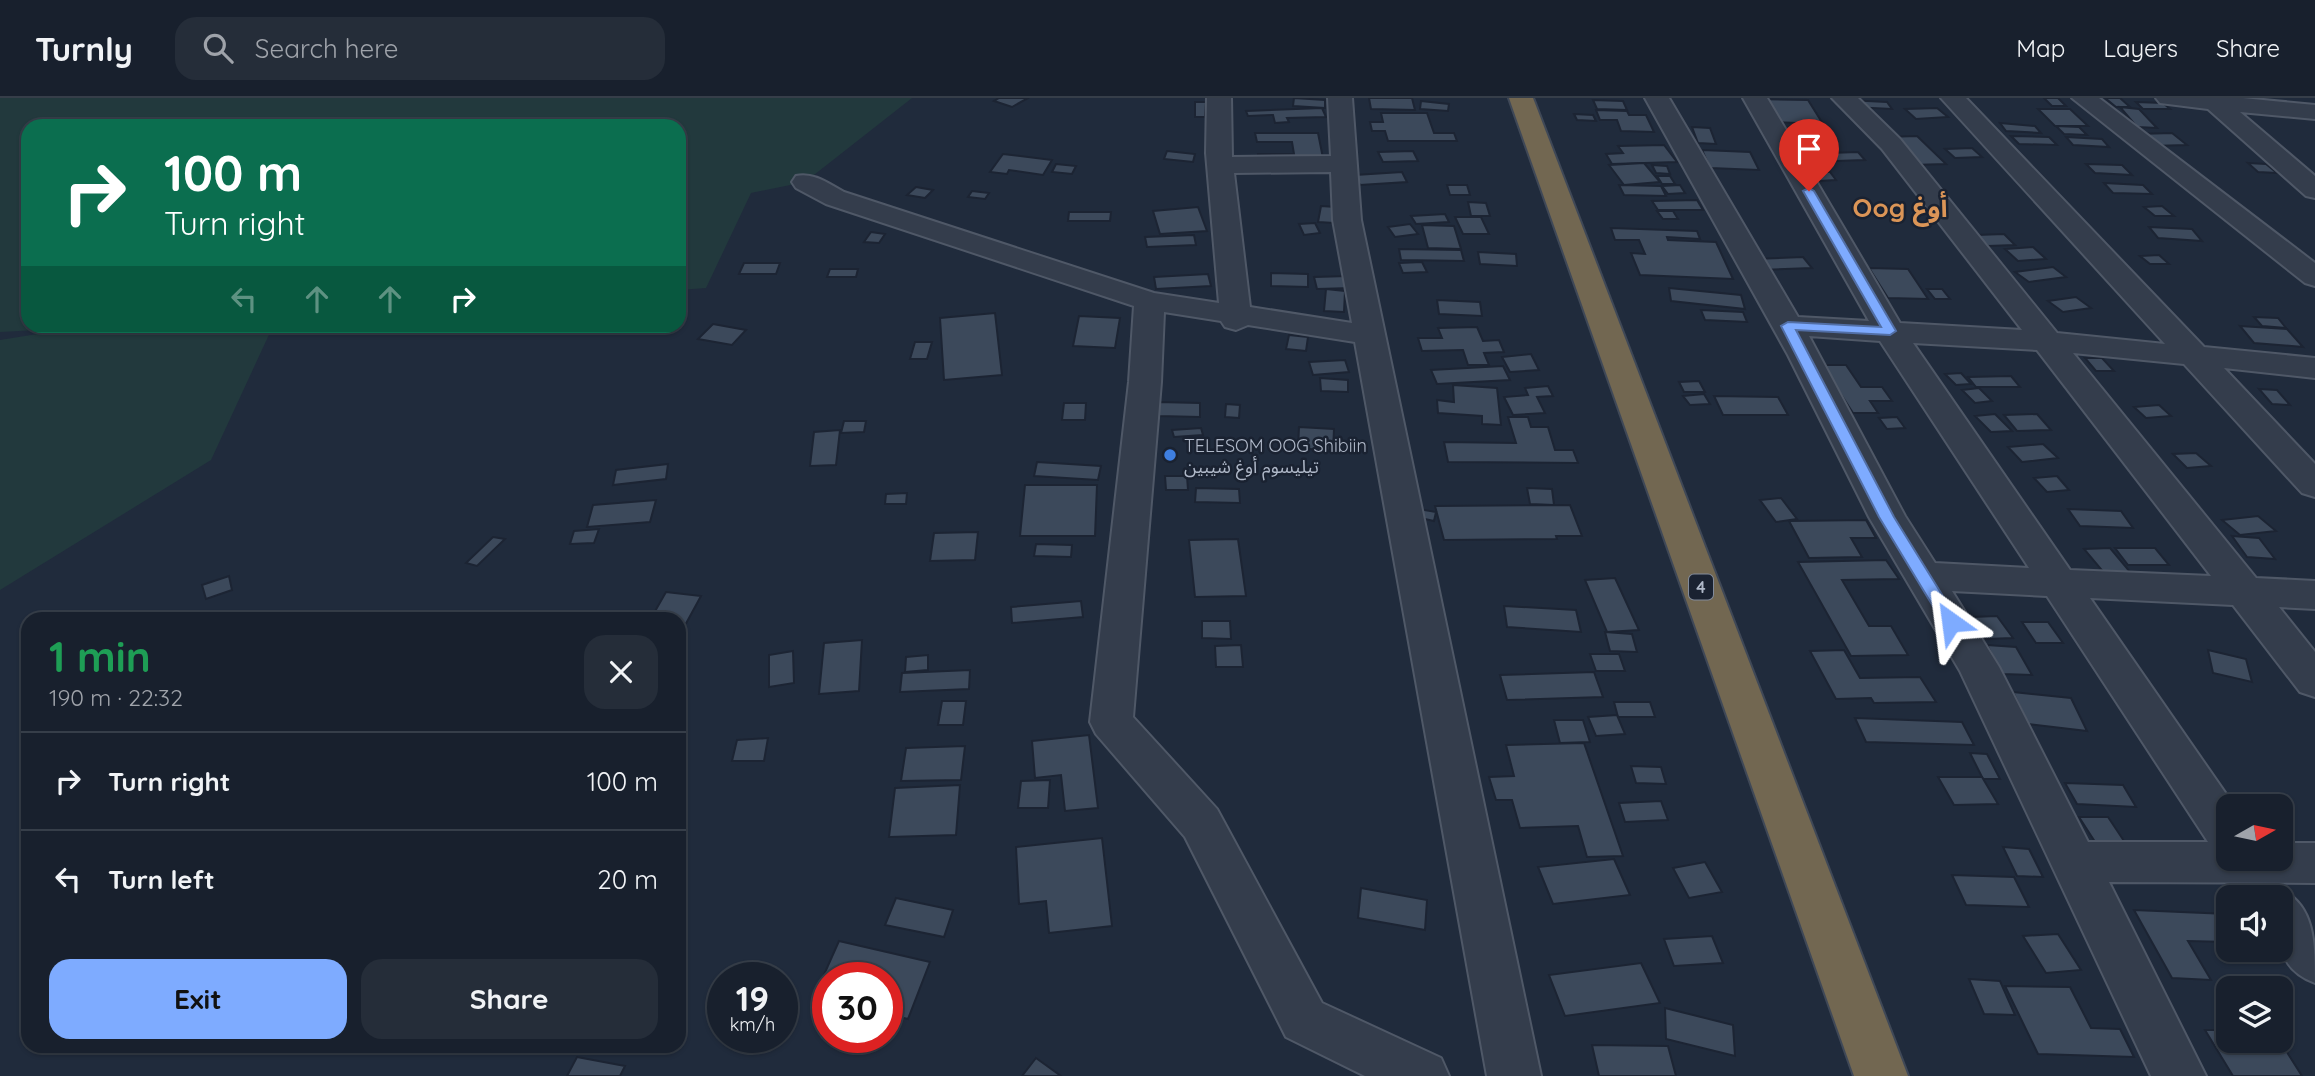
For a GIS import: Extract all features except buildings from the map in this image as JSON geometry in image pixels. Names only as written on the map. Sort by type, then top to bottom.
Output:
[{"type":"highway","name":"4","points":[[1521,98],[1881,1076]]},
{"type":"street","points":[[1219,98],[1221,165],[1236,317]]},
{"type":"street","points":[[1340,98],[1348,220],[1514,1076]]},
{"type":"street","points":[[1657,98],[1788,326],[1887,517],[1979,667],[2179,1076]]},
{"type":"street","points":[[1755,98],[1890,331],[2216,816]]},
{"type":"street","points":[[1844,98],[1891,144],[2315,681]]},
{"type":"street","points":[[1953,98],[2315,485]]},
{"type":"street","points":[[2084,98],[2315,276]]},
{"type":"street","points":[[2168,98],[2215,103],[2261,103],[2315,112]]},
{"type":"street","points":[[2215,103],[2315,190]]},
{"type":"street","points":[[1221,165],[1344,164]]},
{"type":"street","points":[[806,182],[835,198],[1149,300],[1236,317],[1370,335]]},
{"type":"street","points":[[1149,300],[1145,382],[1111,722],[1201,823],[1304,1020],[1422,1076]]},
{"type":"street","points":[[1788,326],[2045,341],[2315,368]]},
{"type":"street","points":[[1923,576],[2315,595]]},
{"type":"street","points":[[2074,862],[2216,864]]},
{"type":"street","points":[[2293,863],[2315,863]]},
{"type":"street","points":[[2293,929],[2315,960]]},
{"type":"green space","points":[[0,98],[912,98],[805,182],[751,193],[706,288],[686,289],[686,119],[21,119],[21,331],[0,332]]},
{"type":"green space","points":[[44,333],[270,333],[211,460],[0,590],[0,340]]},
{"type":"place","name":"TELESOM OOG Shibiin تيليسوم أوغ شيبين","points":[[1170,455]]},
{"type":"district","name":"Oog أوغ","points":[[1900,207]]},
{"type":"route","points":[[1809,191],[1890,331],[1788,326],[1887,517],[1951,622]]}]
